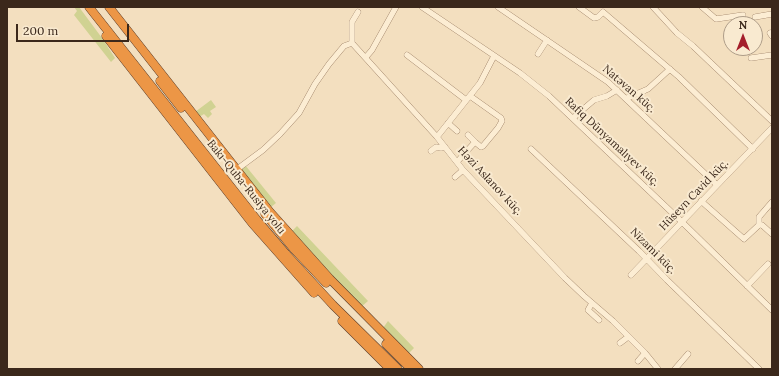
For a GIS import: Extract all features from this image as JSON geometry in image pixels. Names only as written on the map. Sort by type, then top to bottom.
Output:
[{"type":"highway","points":[[84,7],[252,223],[299,277],[390,369]]},
{"type":"highway","name":"Bakı-Quba-Rusiya yolu","points":[[89,7],[257,220],[286,254],[333,305],[398,369]]},
{"type":"highway","name":"Bakı-Quba-Rusiya yolu","points":[[103,7],[293,248],[410,369]]},
{"type":"highway","points":[[109,7],[270,212],[330,279],[419,369]]},
{"type":"street","points":[[366,57],[372,50],[396,7]]},
{"type":"street","name":"Rafiq Dünyamalıyev küç.","points":[[422,7],[537,86],[573,118],[772,310]]},
{"type":"street","name":"Natəvan küç.","points":[[498,7],[597,74],[627,98],[717,185]]},
{"type":"street","points":[[579,7],[594,18],[598,17],[603,10],[670,69],[753,149]]},
{"type":"street","points":[[653,7],[677,33],[694,46],[772,121]]},
{"type":"street","points":[[702,7],[716,19],[743,15]]},
{"type":"street","points":[[236,170],[263,150],[280,134],[298,113],[328,64],[347,44],[352,43],[352,22],[358,12]]},
{"type":"street","points":[[761,16],[772,14]]},
{"type":"street","points":[[538,54],[547,40]]},
{"type":"street","name":"Həzi Aslanov küç.","points":[[352,43],[445,147],[463,170],[565,278],[628,337],[658,369]]},
{"type":"street","points":[[407,55],[468,98],[501,118],[502,121],[498,128],[483,146],[481,147],[468,135]]},
{"type":"street","points":[[751,58],[772,55]]},
{"type":"street","points":[[436,137],[482,80],[494,56]]},
{"type":"street","points":[[627,98],[648,89],[670,69]]},
{"type":"street","points":[[573,118],[594,100],[607,96],[617,90]]},
{"type":"street","points":[[448,123],[458,131]]},
{"type":"street","name":"Hüseyn Cavid küç.","points":[[631,275],[772,128]]},
{"type":"street","points":[[457,162],[475,142]]},
{"type":"street","points":[[431,151],[436,147],[445,147]]},
{"type":"street","name":"Nizami küç.","points":[[531,149],[647,259],[759,369]]},
{"type":"street","points":[[455,177],[463,170]]},
{"type":"street","points":[[701,201],[744,239],[759,225],[759,217],[772,202]]},
{"type":"street","points":[[759,225],[772,234]]},
{"type":"street","points":[[747,286],[768,264]]},
{"type":"street","points":[[592,303],[588,310],[599,320]]},
{"type":"street","points":[[620,343],[628,337]]},
{"type":"street","points":[[638,361],[645,354]]},
{"type":"street","points":[[675,369],[688,354]]},
{"type":"green space","points":[[74,7],[79,7],[102,38],[115,58],[111,62],[74,15],[77,11]]},
{"type":"green space","points":[[211,100],[216,107],[210,111],[212,114],[208,118],[204,114],[199,117],[195,112]]},
{"type":"green space","points":[[245,165],[276,203],[271,207],[240,170]]},
{"type":"green space","points":[[297,226],[368,301],[361,307],[291,232]]},
{"type":"green space","points":[[388,321],[414,348],[409,353],[383,328]]}]
